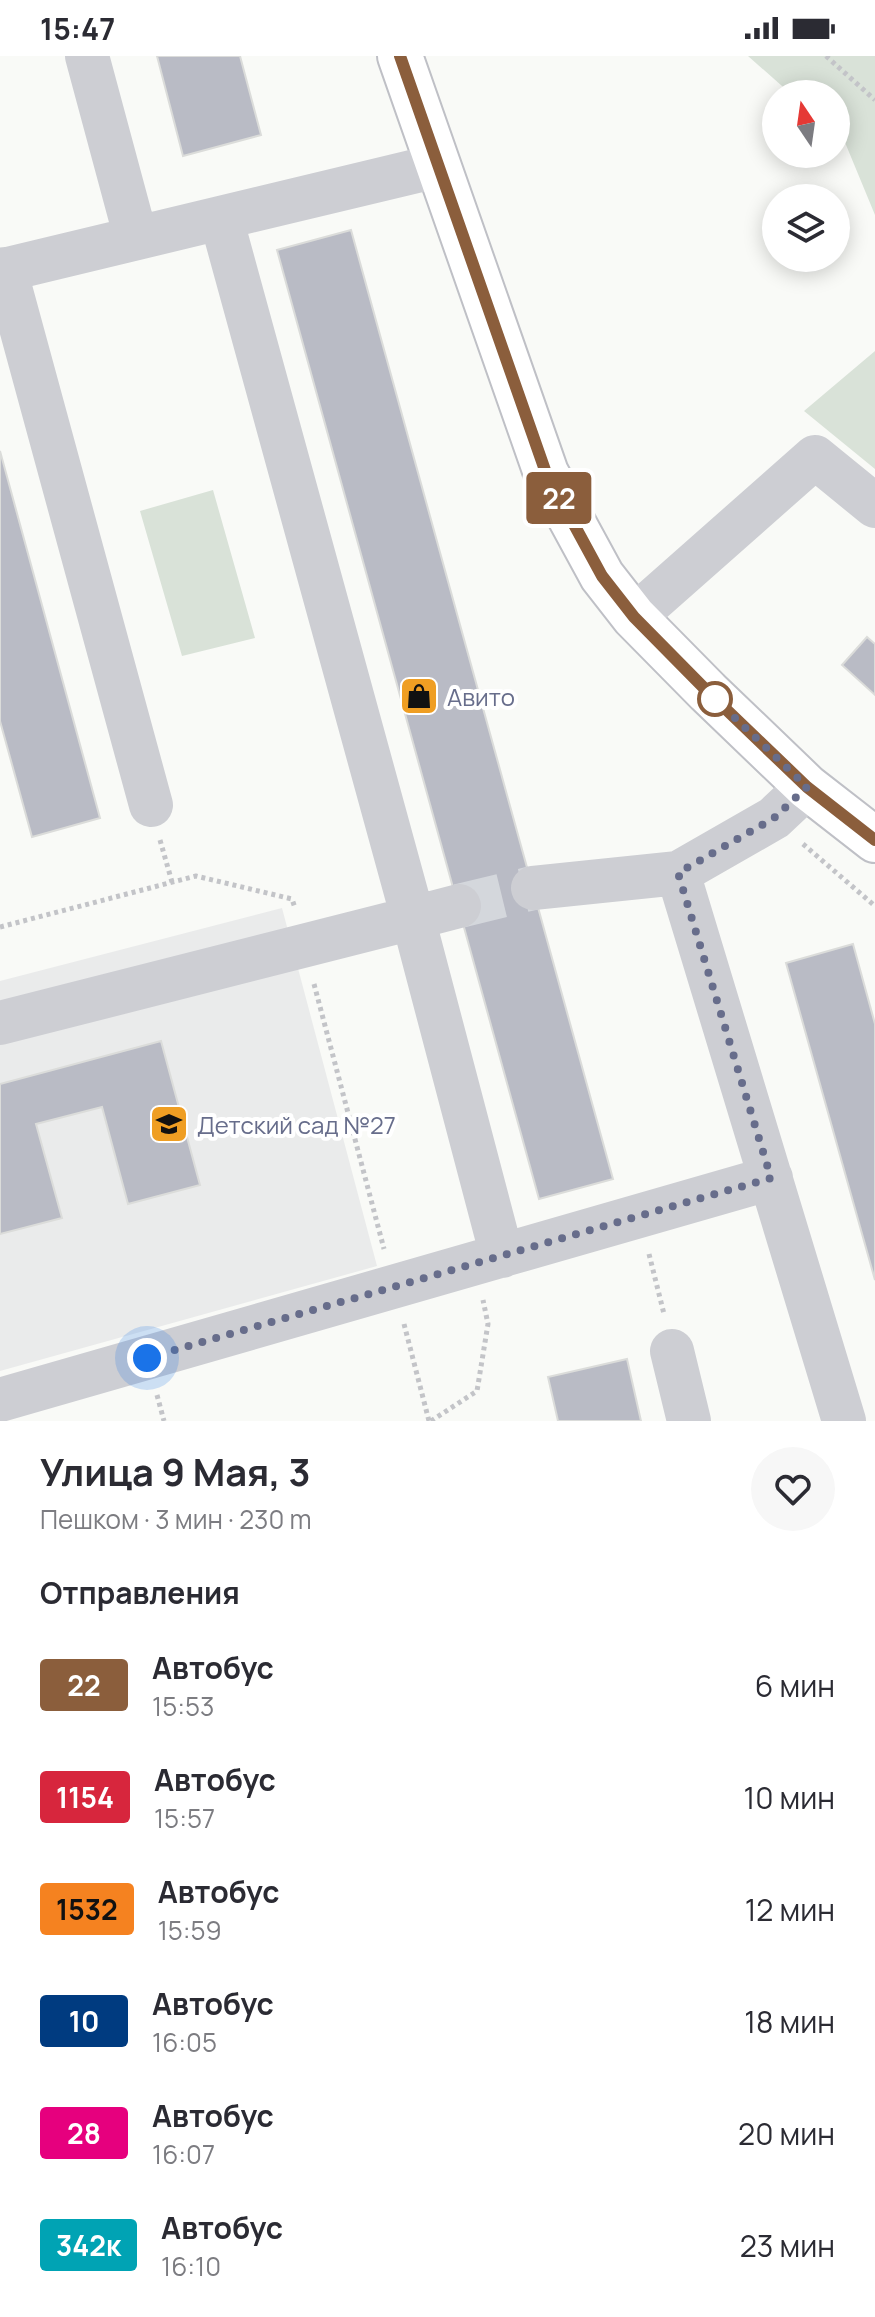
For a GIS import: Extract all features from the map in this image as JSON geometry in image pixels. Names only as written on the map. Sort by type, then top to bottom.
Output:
[{"type":"main road","points":[[400,56],[546,473],[602,576],[634,617],[708,692],[807,787],[875,840]]},
{"type":"street","points":[[87,56],[136,238]]},
{"type":"street","points":[[151,805],[2,270],[437,166]]},
{"type":"street","points":[[221,218],[413,918],[489,1260]]},
{"type":"street","points":[[634,617],[815,457],[875,506]]},
{"type":"street","points":[[533,888],[678,873],[774,818],[807,787]]},
{"type":"street","points":[[678,873],[844,1421]]},
{"type":"street","points":[[0,1023],[459,906]]},
{"type":"street","points":[[0,1400],[771,1178]]},
{"type":"street","points":[[672,1351],[689,1421]]},
{"type":"path","points":[[826,56],[875,100]]},
{"type":"path","points":[[0,927],[196,876],[292,899],[430,1421],[477,1391],[488,1324],[489,1260]]},
{"type":"path","points":[[644,1216],[672,1351]]},
{"type":"shaded area","points":[[748,56],[875,56],[875,215],[850,155],[850,80],[775,80]]},
{"type":"shaded area","points":[[875,351],[875,469],[804,411]]},
{"type":"shaded area","points":[[213,490],[255,638],[182,656],[140,511]]},
{"type":"shaded area","name":"Детский сад №27","points":[[282,908],[377,1266],[0,1371],[0,981]]},
{"type":"building","points":[[157,56],[240,56],[261,135],[183,156]]},
{"type":"building","points":[[351,230],[613,1179],[539,1199],[277,250]]},
{"type":"building","points":[[0,451],[100,818],[32,837],[0,721]]},
{"type":"building","points":[[867,637],[875,644],[875,695],[842,665]]},
{"type":"building","points":[[853,944],[875,1024],[875,1280],[786,963]]},
{"type":"building","points":[[161,1041],[200,1185],[128,1204],[102,1107],[36,1124],[62,1218],[0,1234],[0,1084]]},
{"type":"building","points":[[627,1359],[641,1421],[558,1421],[548,1377]]},
{"type":"tunnel","points":[[459,906],[533,888]]},
{"type":"bus line","name":"22","points":[[400,56],[546,473],[602,576],[634,617],[708,692],[807,787],[875,840]]},
{"type":"place","name":"Авито","points":[[419,696]]},
{"type":"place","name":"Детский сад №27","points":[[169,1124]]},
{"type":"route","points":[[147,1358],[771,1178],[678,873],[774,818],[807,787],[708,692],[715,699]]}]
